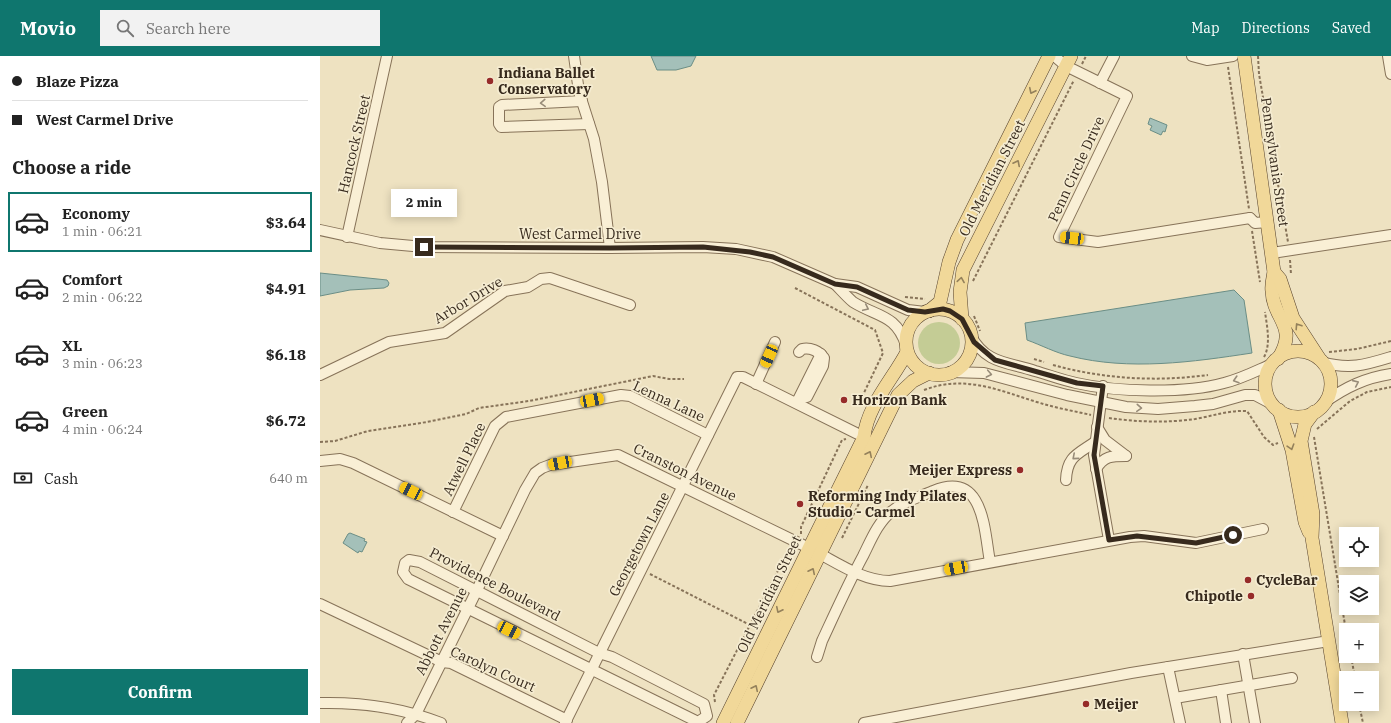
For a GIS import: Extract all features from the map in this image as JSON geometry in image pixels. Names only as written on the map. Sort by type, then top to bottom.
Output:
[{"type":"main road","name":"Old Meridian Street","points":[[737,723],[864,437],[865,428],[907,348],[908,331],[910,325],[919,315],[940,302],[949,262],[957,240],[1049,56]]},
{"type":"main road","name":"Pennsylvania Street","points":[[1244,56],[1272,253],[1274,272],[1272,291],[1286,332],[1284,347],[1268,361]]},
{"type":"main road","name":"Old Meridian Street","points":[[967,316],[960,292],[963,270],[1072,65]]},
{"type":"main road","name":"Pennsylvania Street","points":[[1274,272],[1280,279],[1293,318],[1322,357]]},
{"type":"main road","points":[[907,348],[916,365],[929,373],[940,375],[950,372],[966,360],[977,336],[967,316],[943,309],[927,311]]},
{"type":"main road","points":[[1312,538],[1305,522],[1292,450],[1276,407],[1266,393],[1265,384],[1268,372],[1268,361],[1284,354],[1296,351],[1322,357],[1331,383],[1329,395],[1325,402],[1314,412],[1305,424],[1301,442],[1313,514],[1312,538],[1342,723]]},
{"type":"main road","name":"Old Meridian Street","points":[[722,723],[898,395],[913,382],[929,373]]},
{"type":"main road","points":[[1276,407],[1290,415],[1298,416],[1314,412]]},
{"type":"street","name":"Hancock Street","points":[[348,237],[387,56]]},
{"type":"street","points":[[574,56],[582,100],[594,139],[602,182],[610,248]]},
{"type":"street","name":"Penn Circle Drive","points":[[1054,56],[1072,65],[1100,83],[1126,96],[1059,237],[1098,242],[1250,218],[1255,222],[1267,216]]},
{"type":"street","points":[[1100,83],[1114,56]]},
{"type":"street","points":[[1388,56],[1391,74]]},
{"type":"street","points":[[1195,57],[1207,60],[1230,57]]},
{"type":"street","points":[[582,100],[502,105],[499,107],[499,124],[501,127],[589,124]]},
{"type":"street","name":"West Carmel Drive","points":[[320,230],[348,237],[424,247],[703,247],[736,249],[773,257],[835,284],[857,287],[908,310],[927,311]]},
{"type":"street","points":[[1272,253],[1391,235]]},
{"type":"street","name":"Arbor Drive","points":[[320,375],[389,342],[445,333],[505,291],[528,287],[541,279],[550,278],[630,305]]},
{"type":"street","name":"West Carmel Drive","points":[[835,284],[852,301],[890,319],[896,324],[907,348]]},
{"type":"street","points":[[977,336],[980,349],[995,360],[1077,383],[1103,386],[1162,389],[1223,384],[1244,377],[1268,361]]},
{"type":"street","points":[[775,342],[756,384],[801,400],[864,437]]},
{"type":"street","points":[[799,352],[802,349],[809,348],[822,356],[801,400]]},
{"type":"street","points":[[1322,357],[1341,367],[1351,367],[1391,357]]},
{"type":"street","points":[[950,372],[966,371],[998,376],[1101,403],[1143,408],[1175,408],[1213,404],[1245,395],[1255,395],[1276,407]]},
{"type":"street","points":[[1325,402],[1340,391],[1360,381],[1391,374]]},
{"type":"street","name":"Georgetown Lane","points":[[566,721],[737,376],[743,377],[756,384]]},
{"type":"street","points":[[1103,386],[1095,442],[1096,469],[1109,540]]},
{"type":"street","name":"Lenna Lane","points":[[500,420],[506,417],[621,395],[630,396],[708,435]]},
{"type":"street","name":"Atwell Place","points":[[454,512],[495,426],[500,420]]},
{"type":"street","points":[[1096,469],[1101,460],[1113,456],[1126,456],[1105,440],[1097,427]]},
{"type":"street","points":[[1066,480],[1066,467],[1070,461],[1095,442]]},
{"type":"street","name":"Cranston Avenue","points":[[543,467],[570,461],[618,455],[874,580],[890,581],[1137,536],[1196,543],[1263,529]]},
{"type":"street","points":[[320,461],[340,459],[353,463],[503,536]]},
{"type":"street","name":"Abbott Avenue","points":[[407,723],[416,714],[525,490],[535,473],[543,467]]},
{"type":"street","points":[[817,657],[822,641],[874,535],[890,513],[901,504],[938,489],[951,486],[958,486],[970,493],[980,507],[990,562]]},
{"type":"street","name":"Providence Boulevard","points":[[409,560],[420,562],[477,590],[599,653],[612,657],[704,704],[707,716],[698,722],[408,579],[403,572],[405,563],[409,560]]},
{"type":"street","name":"Carolyn Court","points":[[320,604],[442,662],[451,663],[566,721]]},
{"type":"street","points":[[864,723],[1168,667],[1329,641]]},
{"type":"street","points":[[1243,654],[1255,723]]},
{"type":"street","points":[[1168,667],[1180,723]]},
{"type":"street","points":[[1174,698],[1292,678]]},
{"type":"street","points":[[1221,690],[1226,723]]},
{"type":"street","points":[[320,703],[387,707],[416,714],[441,723]]},
{"type":"street","points":[[707,716],[722,723]]},
{"type":"path","points":[[971,283],[975,280],[993,244],[1072,65],[1086,56]]},
{"type":"path","points":[[1258,56],[1259,74],[1290,251],[1291,275]]},
{"type":"path","points":[[1230,57],[1250,218]]},
{"type":"path","points":[[795,288],[875,330],[883,353],[861,399],[863,411]]},
{"type":"path","points":[[967,316],[977,336]]},
{"type":"path","points":[[1322,357],[1391,342]]},
{"type":"path","points":[[1030,358],[1079,371],[1116,377],[1166,379],[1210,375]]},
{"type":"path","points":[[320,442],[335,441],[368,431],[427,422],[466,414],[480,408],[507,405],[652,376],[669,379],[684,379]]},
{"type":"path","points":[[920,392],[938,386],[983,385]]},
{"type":"path","points":[[1345,623],[1314,436],[1317,429],[1350,401],[1367,392],[1391,387]]},
{"type":"path","points":[[1248,407],[1248,412]]},
{"type":"path","points":[[1258,426],[1264,437],[1274,445]]},
{"type":"path","points":[[801,536],[800,527],[842,440],[847,439]]},
{"type":"path","points":[[839,542],[869,484]]},
{"type":"path","points":[[715,702],[714,695],[786,555],[792,553]]},
{"type":"path","points":[[641,570],[750,625]]},
{"type":"path","points":[[1361,711],[1363,723]]},
{"type":"green space","points":[[939,322],[954,328],[960,343],[954,358],[939,364],[924,358],[918,343],[924,328]]},
{"type":"water","points":[[651,56],[696,56],[691,66],[676,70],[657,70]]},
{"type":"water","points":[[1150,118],[1167,125],[1165,132],[1163,131],[1161,135],[1150,130],[1152,126],[1148,124]]},
{"type":"water","points":[[320,273],[387,280],[389,283],[388,286],[384,288],[350,290],[320,296]]},
{"type":"water","points":[[1234,290],[1244,300],[1252,353],[1161,364],[1115,363],[1092,361],[1065,355],[1027,340],[1025,323]]},
{"type":"water","points":[[350,533],[365,539],[364,541],[367,542],[362,552],[359,551],[358,553],[343,543]]},
{"type":"place","name":"Indiana Ballet Conservatory","points":[[490,81]]},
{"type":"place","name":"Horizon Bank","points":[[844,400]]},
{"type":"place","name":"Meijer Express","points":[[1020,470]]},
{"type":"place","name":"Reforming Indy Pilates Studio - Carmel","points":[[800,504]]},
{"type":"place","name":"CycleBar","points":[[1248,580]]},
{"type":"place","name":"Chipotle","points":[[1251,596]]},
{"type":"place","name":"Meijer","points":[[1086,704]]},
{"type":"route","points":[[424,247],[703,247],[736,249],[773,257],[835,284],[857,287],[908,310],[925,312],[943,309],[950,311],[956,314],[966,324],[974,342],[980,349],[995,360],[1077,383],[1092,386],[1103,386],[1094,455],[1109,540],[1144,536],[1186,540],[1196,543],[1233,535]]}]
